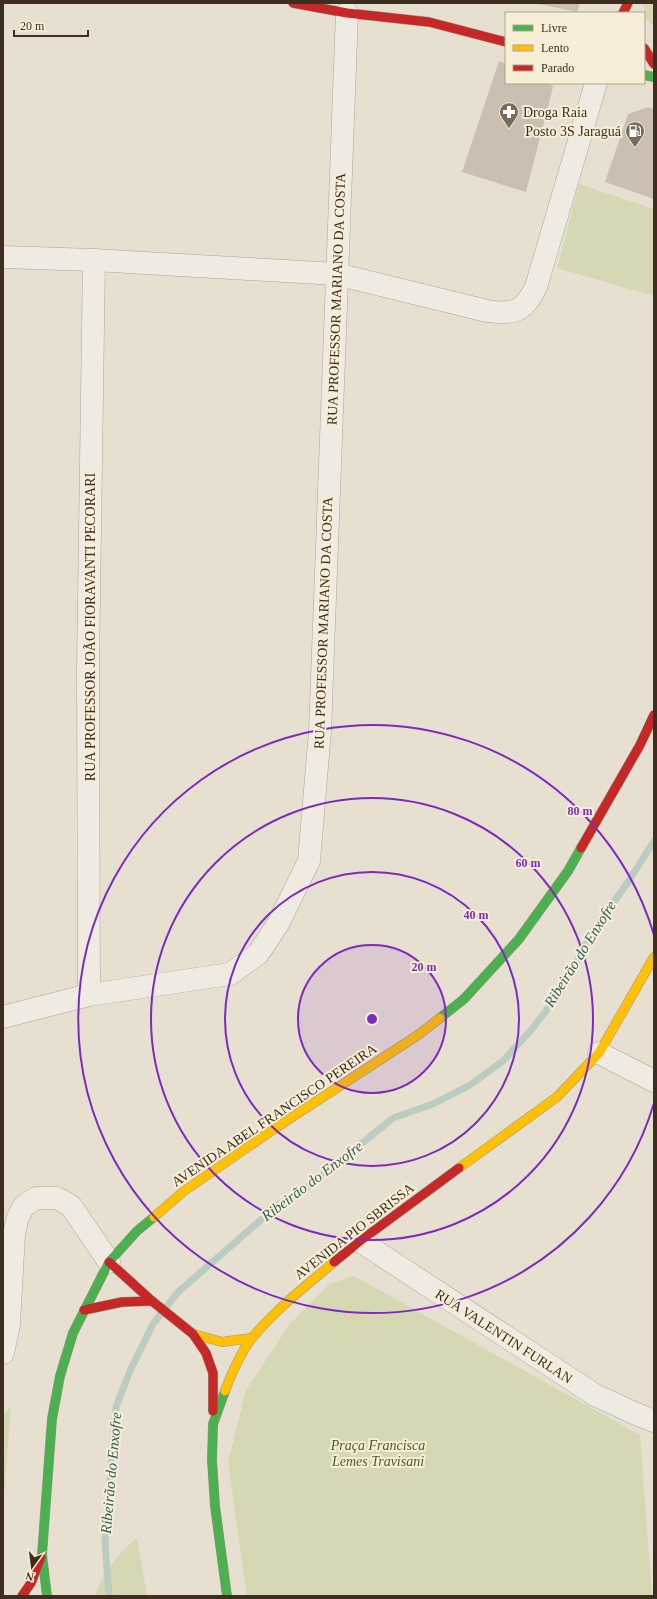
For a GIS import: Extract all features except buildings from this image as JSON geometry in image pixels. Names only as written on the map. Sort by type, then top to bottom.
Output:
[{"type":"main road","points":[[293,3],[347,13],[429,22],[505,42]]},
{"type":"main road","points":[[624,12],[628,3]]},
{"type":"main road","points":[[645,50],[654,64]]},
{"type":"main road","name":"AVENIDA ABEL FRANCISCO PEREIRA","points":[[47,1596],[42,1556],[52,1419],[58,1383],[72,1334],[109,1262],[137,1231],[184,1191],[277,1127],[418,1035],[464,1000],[519,938],[568,871],[640,745],[654,715]]},
{"type":"main road","name":"AVENIDA PIO SBRISSA","points":[[227,1596],[215,1506],[212,1460],[213,1424],[230,1377],[252,1338],[283,1305],[360,1241],[557,1097],[599,1053],[654,957]]},
{"type":"main road","points":[[109,1262],[154,1303],[190,1332],[206,1353],[213,1373],[213,1424]]},
{"type":"main road","points":[[84,1310],[122,1302],[154,1303]]},
{"type":"main road","points":[[190,1332],[214,1341],[232,1342],[252,1338]]},
{"type":"main road","points":[[22,1596],[31,1583],[42,1556]]},
{"type":"street","name":"RUA PROFESSOR MARIANO DA COSTA","points":[[3,1016],[89,995],[230,974],[258,954],[278,924],[309,861],[320,731],[347,13]]},
{"type":"street","points":[[3,257],[94,260],[336,274],[487,311],[505,314],[520,309],[530,300],[536,288],[596,84]]},
{"type":"street","name":"RUA PROFESSOR JOÃO FIORAVANTI PECORARI","points":[[89,995],[88,667],[94,260]]},
{"type":"street","points":[[599,1053],[654,1081]]},
{"type":"street","points":[[3,1353],[9,1324],[14,1234],[18,1217],[24,1206],[36,1198],[57,1198],[71,1206],[109,1262]]},
{"type":"street","name":"RUA VALENTIN FURLAN","points":[[360,1241],[594,1395],[654,1421]]},
{"type":"green space","points":[[643,3],[654,3],[654,27],[649,22]]},
{"type":"green space","points":[[579,184],[654,209],[654,296],[557,268]]},
{"type":"green space","name":"Praça Francisca Lemes Travisani","points":[[354,1276],[640,1435],[652,1596],[247,1596],[228,1462],[246,1390],[289,1325],[329,1284]]},
{"type":"green space","points":[[11,1406],[3,1508],[3,1416]]},
{"type":"green space","points":[[137,1538],[147,1596],[95,1596],[102,1578],[117,1557]]},
{"type":"waterway","name":"Ribeirão do Enxofre","points":[[109,1596],[105,1542],[116,1407],[130,1371],[153,1324],[178,1292],[278,1205],[309,1186],[393,1118],[433,1104],[470,1085],[503,1061],[532,1029],[559,994],[592,933],[628,882],[654,841]]},
{"type":"traffic: fast","points":[[645,75],[654,77]]},
{"type":"traffic: fast","points":[[440,1018],[464,999],[519,939],[568,871],[581,848]]},
{"type":"traffic: fast","points":[[47,1596],[42,1555],[52,1419],[60,1376],[73,1333],[109,1262],[137,1231],[154,1217]]},
{"type":"traffic: fast","points":[[225,1391],[213,1424],[212,1460],[215,1506],[227,1596]]},
{"type":"traffic: slow","points":[[459,1168],[557,1097],[599,1053],[654,957]]},
{"type":"traffic: slow","points":[[154,1217],[184,1191],[277,1127],[418,1035],[440,1018]]},
{"type":"traffic: slow","points":[[225,1391],[241,1356],[249,1342],[262,1326],[334,1262]]},
{"type":"traffic: slow","points":[[193,1334],[222,1342],[252,1338]]},
{"type":"traffic: jam","points":[[293,3],[347,13],[429,22],[505,42]]},
{"type":"traffic: jam","points":[[624,12],[628,3]]},
{"type":"traffic: jam","points":[[645,50],[654,64]]},
{"type":"traffic: jam","points":[[581,848],[640,745],[654,715]]},
{"type":"traffic: jam","points":[[334,1262],[459,1168]]},
{"type":"traffic: jam","points":[[109,1262],[152,1301],[193,1334],[206,1353],[213,1373],[213,1411]]},
{"type":"traffic: jam","points":[[84,1310],[122,1302],[152,1301]]},
{"type":"traffic: jam","points":[[22,1596],[31,1583],[41,1557]]},
{"type":"place","name":"Droga Raia","points":[[509,129]]},
{"type":"place","name":"Posto 3S Jaraguá","points":[[635,148]]}]
